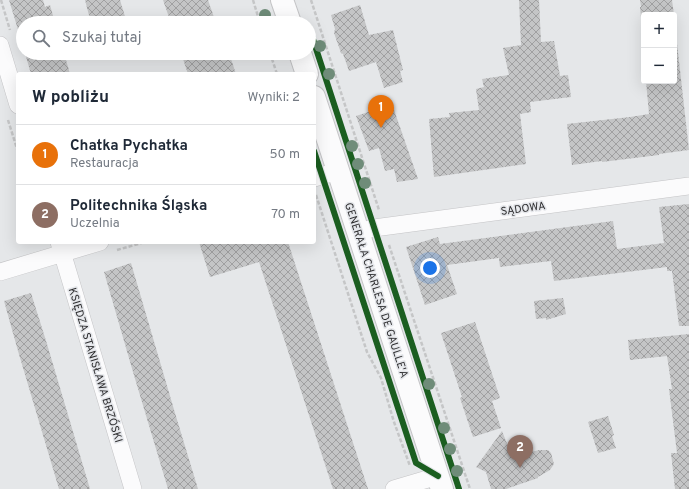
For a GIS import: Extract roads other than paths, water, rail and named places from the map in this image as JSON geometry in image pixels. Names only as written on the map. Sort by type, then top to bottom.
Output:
[{"type":"main road","points":[[282,0],[288,16]]},
{"type":"main road","points":[[302,60],[305,72]]},
{"type":"main road","name":"GENERAŁA CHARLESA DE GAULLE'A","points":[[316,103],[441,484]]},
{"type":"street","points":[[0,45],[16,98]]},
{"type":"street","points":[[316,177],[338,171]]},
{"type":"street","name":"SĄDOWA","points":[[358,232],[374,228],[689,186]]},
{"type":"street","points":[[0,272],[61,248],[87,244]]},
{"type":"street","name":"KSIĘDZA STANISŁAWA BRZÓSKI","points":[[61,248],[132,489]]},
{"type":"street","points":[[394,489],[416,482],[441,484]]},
{"type":"place","name":"Chatka Pychatka","points":[[381,128]]},
{"type":"place","name":"Politechnika Śląska","points":[[520,468]]}]
